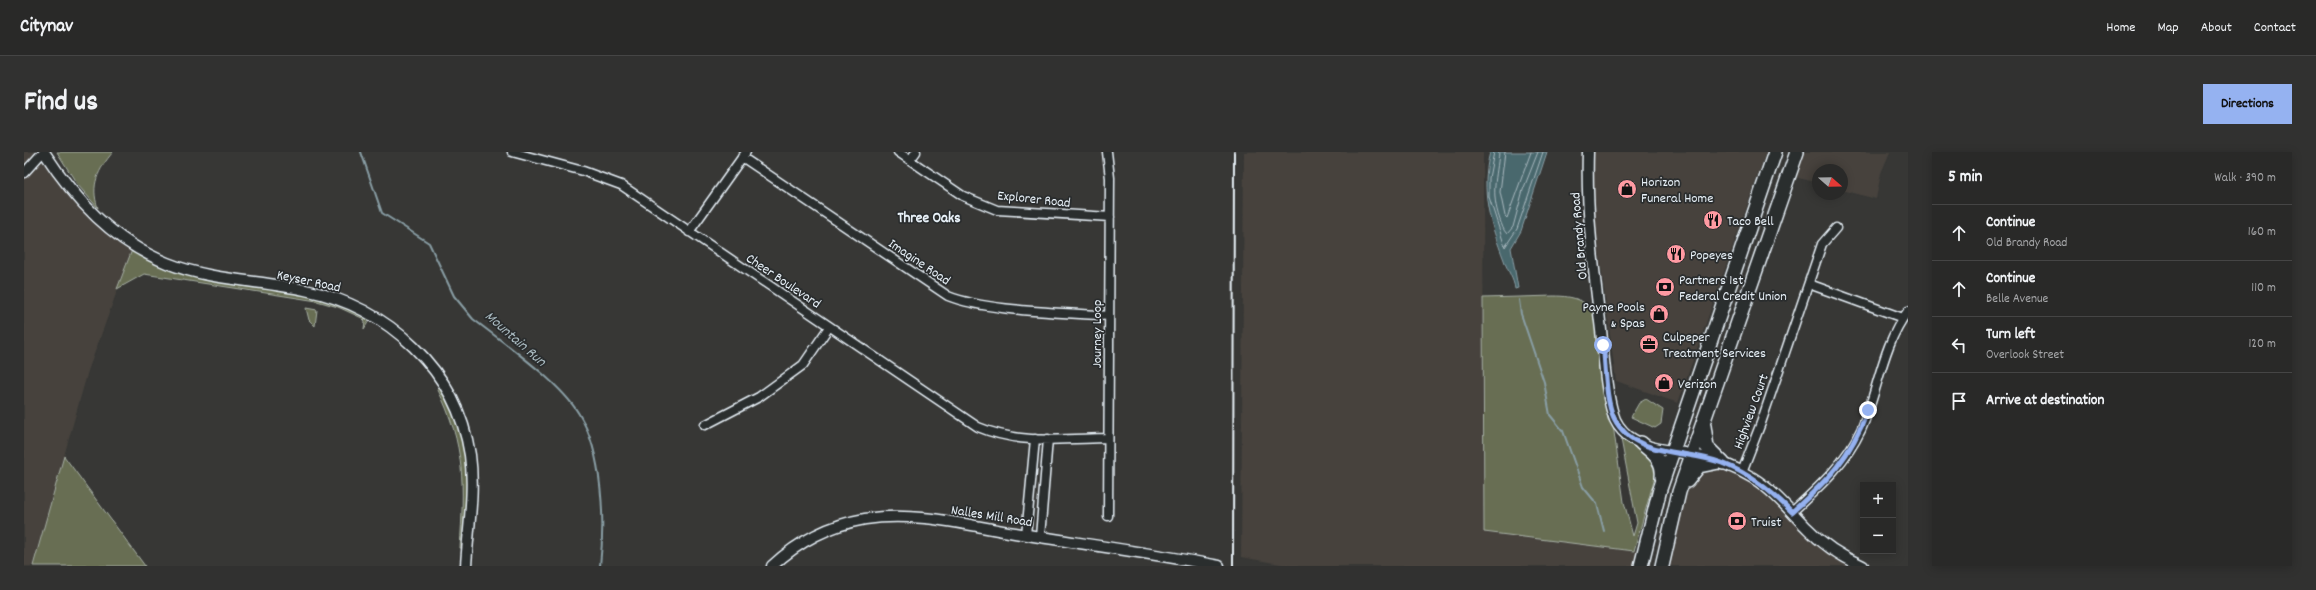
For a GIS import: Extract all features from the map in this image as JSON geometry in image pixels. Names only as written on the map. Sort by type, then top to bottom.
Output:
[{"type":"main road","points":[[1641,566],[1660,489],[1775,152]]},
{"type":"main road","points":[[1662,566],[1679,492],[1797,152]]},
{"type":"main road","points":[[1754,214],[1773,221]]},
{"type":"main road","points":[[1706,415],[1706,443],[1708,449],[1721,463]]},
{"type":"main road","points":[[1641,444],[1660,462],[1662,475],[1660,489]]},
{"type":"main road","points":[[1679,492],[1696,468],[1721,463]]},
{"type":"street","points":[[24,172],[44,152]]},
{"type":"street","name":"Keyser Road","points":[[44,152],[69,188],[97,218],[124,239],[147,253],[202,274],[303,290],[339,299],[367,312],[391,327],[418,350],[448,390],[456,407],[467,441],[471,466],[471,491],[466,566]]},
{"type":"street","name":"Cheer Boulevard","points":[[512,152],[583,171],[621,185],[978,427],[996,435],[1019,440],[1108,438]]},
{"type":"street","name":"Explorer Road","points":[[898,152],[963,196],[997,210],[1110,217]]},
{"type":"street","points":[[910,160],[916,152]]},
{"type":"street","name":"Journey Loop","points":[[1107,152],[1110,178],[1108,516]]},
{"type":"street","name":"Old Brandy Road","points":[[1588,152],[1587,190],[1591,242],[1612,412],[1624,432],[1641,444],[1672,453],[1692,454],[1721,463],[1742,472],[1763,485],[1827,546],[1863,566]]},
{"type":"street","points":[[689,232],[744,154]]},
{"type":"street","name":"Imagine Road","points":[[744,154],[948,296],[959,300],[1008,308],[1109,316]]},
{"type":"street","name":"Highview Court","points":[[1742,472],[1761,423],[1822,244],[1836,228]]},
{"type":"street","points":[[1792,512],[1824,484],[1850,451],[1863,423],[1894,333],[1906,314],[1808,284]]},
{"type":"street","points":[[705,425],[759,397],[804,364],[829,326]]},
{"type":"street","points":[[1026,535],[1035,439]]},
{"type":"street","points":[[1040,537],[1048,439]]},
{"type":"street","name":"Nalles Mill Road","points":[[772,566],[788,552],[817,534],[865,519],[917,517],[1218,566]]},
{"type":"shaded area","points":[[24,152],[38,152],[74,200],[102,228],[132,250],[88,371],[33,566],[24,566]]},
{"type":"shaded area","points":[[1244,152],[1483,152],[1484,531],[1637,551],[1635,566],[1291,566],[1241,557]]},
{"type":"shaded area","points":[[1588,152],[1766,152],[1678,403],[1616,381],[1595,220],[1581,222]]},
{"type":"shaded area","points":[[1804,152],[1890,152],[1881,173],[1876,199],[1848,192],[1848,164],[1812,164],[1812,181],[1795,177]]},
{"type":"shaded area","points":[[1692,454],[1742,472],[1859,566],[1662,566]]},
{"type":"green space","points":[[57,152],[113,152],[103,165],[95,185],[98,208],[77,184]]},
{"type":"green space","points":[[132,250],[200,278],[321,297],[370,319],[364,329],[365,321],[362,318],[338,307],[317,301],[144,274],[117,289]]},
{"type":"green space","points":[[1554,296],[1580,300],[1590,307],[1596,319],[1605,403],[1608,420],[1613,425],[1624,502],[1633,536],[1637,523],[1621,439],[1647,454],[1655,464],[1656,473],[1634,551],[1484,532],[1483,298]]},
{"type":"green space","points":[[306,308],[317,310],[315,326],[309,320]]},
{"type":"green space","points":[[443,386],[461,425],[469,465],[465,548],[460,548],[462,505],[461,466],[453,429],[437,388]]},
{"type":"green space","points":[[1646,399],[1663,410],[1661,424],[1655,428],[1631,417],[1639,403]]},
{"type":"green space","points":[[64,456],[145,566],[33,566]]},
{"type":"water","points":[[1490,152],[1547,152],[1521,231],[1511,248],[1518,288],[1515,289],[1494,233],[1488,207],[1486,181]]},
{"type":"waterway","name":"Mountain Run","points":[[361,152],[382,213],[429,243],[454,296],[473,319],[545,376],[570,401],[579,414],[587,430],[598,468],[602,509],[602,548],[600,566]]},
{"type":"waterway","points":[[1519,300],[1521,314],[1544,382],[1550,415],[1563,431],[1583,487],[1597,504],[1604,531]]},
{"type":"railway","points":[[1233,566],[1234,152]]},
{"type":"place","name":"Horizon Funeral Home","points":[[1627,189]]},
{"type":"place","name":"Taco Bell","points":[[1713,220]]},
{"type":"place","name":"Popeyes","points":[[1676,254]]},
{"type":"place","name":"Partners 1st Federal Credit Union","points":[[1665,287]]},
{"type":"place","name":"Payne Pools & Spas","points":[[1659,314]]},
{"type":"place","name":"Culpeper Treatment Services","points":[[1649,344]]},
{"type":"place","name":"Verizon","points":[[1664,383]]},
{"type":"place","name":"Truist","points":[[1737,521]]},
{"type":"district","name":"Three Oaks","points":[[929,217]]},
{"type":"route","points":[[1603,345],[1612,412],[1618,425],[1627,435],[1641,444],[1651,448],[1672,453],[1692,454],[1723,463],[1754,478],[1792,512],[1824,484],[1850,451],[1861,430],[1868,410]]}]
